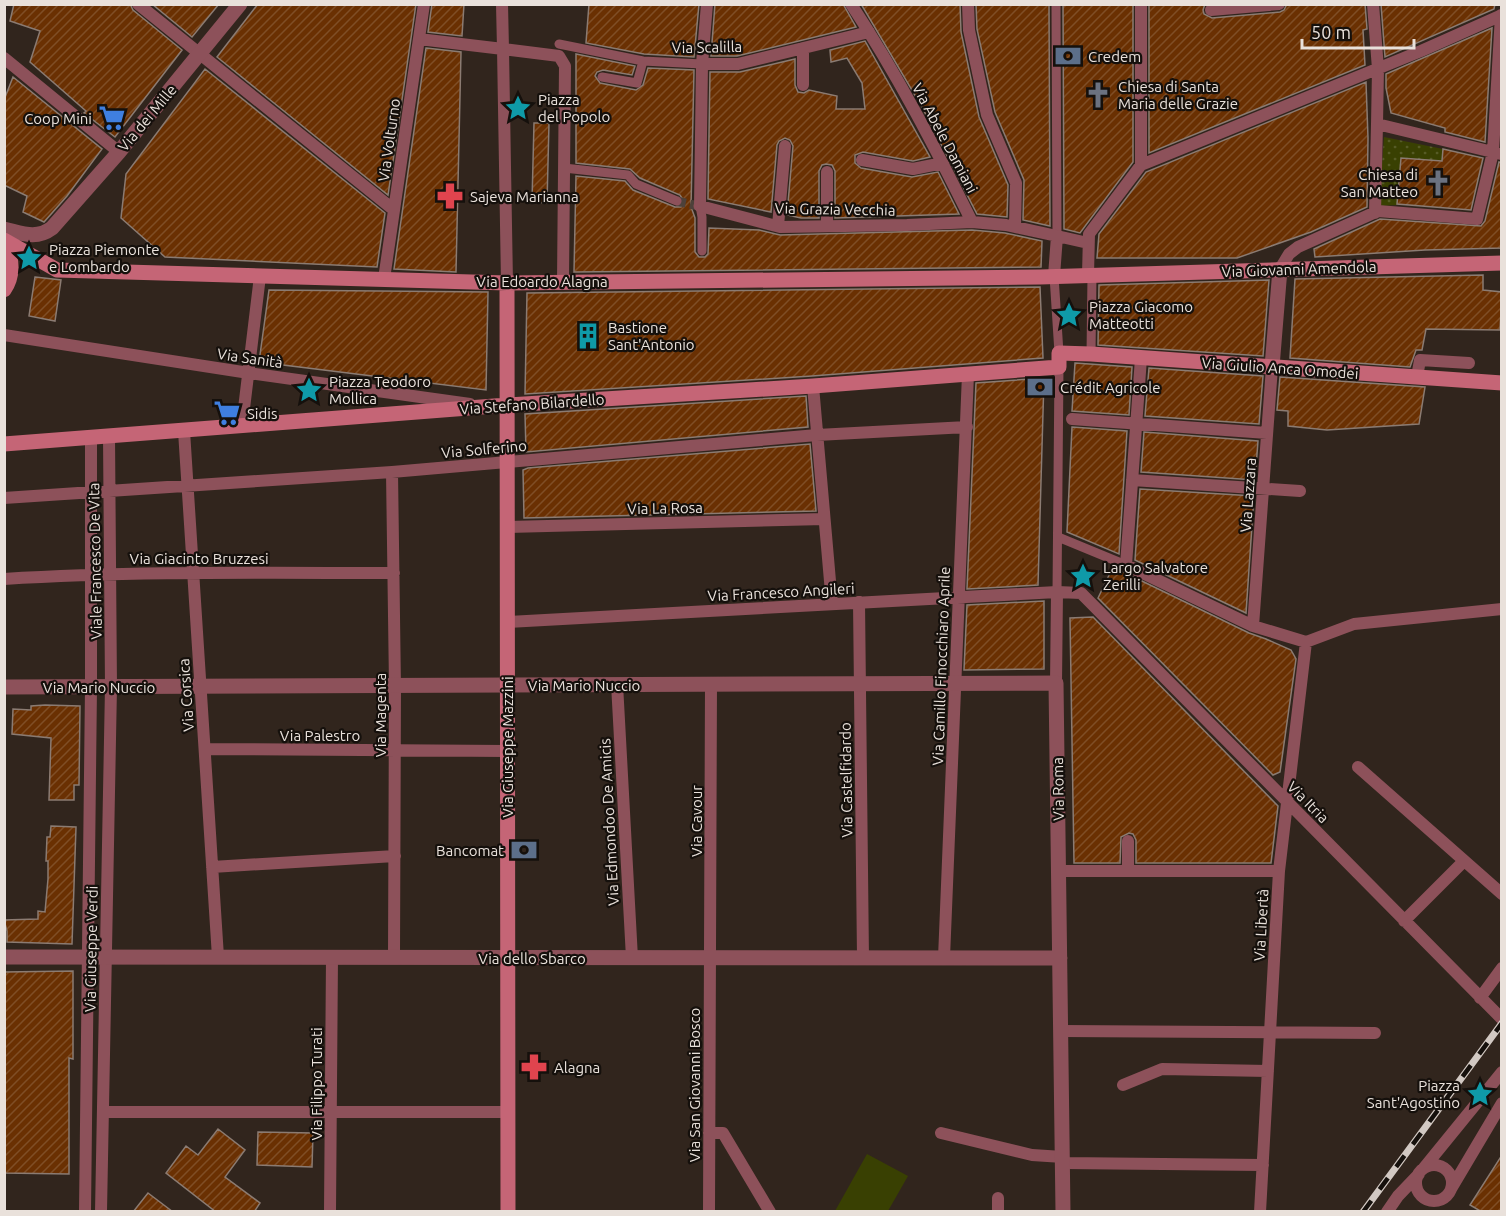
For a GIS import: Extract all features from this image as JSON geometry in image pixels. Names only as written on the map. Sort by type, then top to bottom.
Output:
[{"type":"main road","name":"Via Edoardo Alagna","points":[[4,240],[57,270],[507,283],[1047,276]]},
{"type":"main road","points":[[4,240],[11,254],[12,269],[4,290]]},
{"type":"main road","name":"Via Giovanni Amendola","points":[[1047,276],[1502,263]]},
{"type":"main road","name":"Via Giuseppe Mazzini","points":[[507,283],[499,406],[507,463],[508,1212]]},
{"type":"main road","name":"Via Giulio Anca Omodei","points":[[1059,360],[1091,354],[1502,383]]},
{"type":"main road","name":"Via Stefano Bilardello","points":[[4,444],[499,406],[968,374],[1059,360]]},
{"type":"street","points":[[138,4],[394,210]]},
{"type":"street","name":"Via dei Mille","points":[[4,229],[29,235],[43,235],[52,228],[119,152],[240,4]]},
{"type":"street","name":"Via Volturno","points":[[384,279],[424,4]]},
{"type":"street","points":[[502,4],[507,283]]},
{"type":"street","points":[[702,251],[702,217],[699,206],[702,64],[707,4]]},
{"type":"street","name":"Via Abele Damiani","points":[[851,4],[943,163],[972,222]]},
{"type":"street","points":[[968,4],[969,30],[987,115],[1016,183],[1015,227]]},
{"type":"street","points":[[1056,4],[1052,235],[1047,276],[1059,360]]},
{"type":"street","points":[[1141,4],[1141,165]]},
{"type":"street","points":[[1211,10],[1279,4]]},
{"type":"street","points":[[1373,4],[1382,125],[1375,213]]},
{"type":"street","points":[[1091,354],[1092,275],[1088,239],[1141,165],[1378,69],[1502,15],[1497,153],[1477,219],[1393,211],[1375,213],[1298,247],[1289,254],[1280,269],[1272,367]]},
{"type":"street","name":"Via Scalilla","points":[[560,44],[643,61],[738,64],[869,32]]},
{"type":"street","points":[[419,39],[559,56],[565,66],[570,169],[562,281]]},
{"type":"street","points":[[803,48],[803,85]]},
{"type":"street","points":[[4,58],[119,152]]},
{"type":"street","points":[[602,76],[637,83],[643,61]]},
{"type":"street","points":[[1382,125],[1497,153]]},
{"type":"street","points":[[778,226],[785,146]]},
{"type":"street","points":[[862,160],[914,170],[943,163]]},
{"type":"street","points":[[570,169],[627,175],[636,184],[677,201]]},
{"type":"street","points":[[827,172],[827,226]]},
{"type":"street","name":"Via Grazia Vecchia","points":[[699,206],[778,226],[972,222]]},
{"type":"street","points":[[972,222],[1088,239]]},
{"type":"street","points":[[242,425],[260,276]]},
{"type":"street","name":"Via Sanità","points":[[4,335],[249,373],[499,406]]},
{"type":"street","points":[[1126,565],[1141,358]]},
{"type":"street","name":"Via Roma","points":[[1059,360],[1056,683],[1063,1212]]},
{"type":"street","points":[[1417,377],[1420,360],[1469,363]]},
{"type":"street","name":"Via Lazzara","points":[[1253,626],[1272,367]]},
{"type":"street","name":"Via Camillo Finocchiaro Aprile","points":[[944,958],[968,374]]},
{"type":"street","points":[[813,386],[832,604]]},
{"type":"street","points":[[1059,418],[1267,434]]},
{"type":"street","name":"Via Solferino","points":[[4,498],[392,472],[817,435],[967,427]]},
{"type":"street","name":"Via Corsica","points":[[184,431],[218,957]]},
{"type":"street","name":"Viale Francesco De Vita","points":[[109,436],[111,687]]},
{"type":"street","name":"Viale Francesco De Vita","points":[[91,687],[92,438]]},
{"type":"street","name":"Via Magenta","points":[[392,472],[395,687],[394,958]]},
{"type":"street","points":[[1132,480],[1300,491]]},
{"type":"street","name":"Via La Rosa","points":[[507,526],[824,519]]},
{"type":"street","points":[[1058,537],[1126,565],[1253,626],[1306,642],[1354,624],[1502,609]]},
{"type":"street","name":"Via Giacinto Bruzzesi","points":[[4,579],[110,573],[394,573]]},
{"type":"street","name":"Via Francesco Angileri","points":[[507,622],[1057,592]]},
{"type":"street","name":"Via Itria","points":[[1057,592],[1081,593],[1502,1019]]},
{"type":"street","name":"Via Castelfidardo","points":[[859,602],[863,958]]},
{"type":"street","name":"Via Libertà","points":[[1260,1212],[1278,871],[1306,642]]},
{"type":"street","name":"Via Mario Nuccio","points":[[4,687],[1056,683]]},
{"type":"street","name":"Via Edmondoo De Amicis","points":[[616,684],[632,958]]},
{"type":"street","name":"Via Cavour","points":[[710,958],[711,684]]},
{"type":"street","name":"Via Giuseppe Verdi","points":[[84,1212],[91,687]]},
{"type":"street","name":"Via Giuseppe Verdi","points":[[101,1212],[111,687]]},
{"type":"street","name":"Via Palestro","points":[[205,749],[507,751]]},
{"type":"street","points":[[1358,767],[1502,894]]},
{"type":"street","points":[[1128,842],[1128,871]]},
{"type":"street","points":[[212,867],[395,856]]},
{"type":"street","points":[[1404,921],[1464,861]]},
{"type":"street","points":[[1059,871],[1278,871]]},
{"type":"street","name":"Via dello Sbarco","points":[[4,957],[1060,958]]},
{"type":"street","name":"Via Filippo Turati","points":[[330,1212],[332,957]]},
{"type":"street","name":"Via San Giovanni Bosco","points":[[709,1212],[710,958]]},
{"type":"street","points":[[1480,998],[1502,968]]},
{"type":"street","points":[[1061,1031],[1375,1033]]},
{"type":"street","points":[[1123,1085],[1162,1069],[1268,1071]]},
{"type":"street","points":[[1387,1212],[1502,1072]]},
{"type":"street","points":[[1398,1197],[1406,1193],[1415,1193],[1426,1199],[1438,1201],[1450,1191],[1502,1103]]},
{"type":"street","points":[[103,1112],[508,1112]]},
{"type":"street","points":[[709,1133],[723,1133],[770,1212]]},
{"type":"street","points":[[941,1133],[1032,1155],[1063,1160],[1263,1165]]},
{"type":"street","points":[[1421,1172],[1434,1166],[1445,1169],[1451,1179],[1445,1212]]},
{"type":"street","points":[[1421,1172],[1417,1189],[1437,1212]]},
{"type":"street","points":[[998,1198],[998,1212]]},
{"type":"green space","points":[[1384,137],[1443,149],[1442,161],[1401,158],[1397,205],[1379,206]]},
{"type":"green space","points":[[867,1154],[908,1176],[888,1211],[835,1211]]},
{"type":"building","points":[[14,4],[130,4],[133,10],[182,50],[115,137],[84,113],[86,111],[30,62],[40,31],[10,21]]},
{"type":"building","points":[[152,4],[219,4],[192,37]]},
{"type":"building","points":[[258,4],[416,4],[388,195],[217,57]]},
{"type":"building","points":[[432,4],[464,4],[462,36],[428,32]]},
{"type":"building","points":[[589,4],[699,4],[694,57],[644,54],[586,43]]},
{"type":"building","points":[[715,4],[843,4],[856,27],[737,56],[711,56]]},
{"type":"building","points":[[861,4],[960,4],[961,32],[979,117],[1008,185],[1007,217],[977,214],[922,107]]},
{"type":"building","points":[[976,4],[1049,4],[1050,226],[1023,220],[1024,180],[995,112],[977,29]]},
{"type":"building","points":[[1063,4],[1133,4],[1133,162],[1080,233],[1064,229]]},
{"type":"building","points":[[1149,4],[1205,4],[1204,14],[1212,18],[1280,12],[1287,4],[1365,4],[1367,29],[1363,30],[1365,65],[1149,153]]},
{"type":"building","points":[[1381,4],[1495,4],[1494,9],[1385,57]]},
{"type":"building","points":[[1492,28],[1485,142],[1445,132],[1445,128],[1391,113],[1386,74]]},
{"type":"building","points":[[865,41],[930,157],[913,161],[863,152],[855,155],[855,163],[861,168],[912,177],[938,172],[959,214],[835,218],[835,171],[832,165],[826,164],[822,165],[819,171],[819,218],[787,215],[793,146],[790,140],[785,138],[777,145],[771,212],[708,199],[710,72],[740,72],[795,59],[795,85],[798,92],[804,93],[809,90],[837,96],[836,109],[865,109],[862,83],[847,58],[831,62],[830,50]]},
{"type":"building","points":[[426,48],[461,52],[456,272],[394,269]]},
{"type":"building","points":[[576,54],[635,66],[632,75],[603,70],[597,72],[595,76],[600,83],[636,90],[643,85],[648,68],[694,70],[691,207],[695,218],[695,252],[699,257],[705,257],[708,254],[709,228],[759,230],[780,235],[972,230],[1005,233],[1042,241],[1041,267],[574,272],[576,176],[625,181],[633,190],[675,207],[681,207],[684,201],[680,195],[640,178],[630,169],[576,163]]},
{"type":"building","points":[[205,69],[385,213],[377,267],[165,257],[121,218],[126,174]]},
{"type":"building","points":[[13,77],[102,149],[67,196],[44,222],[23,212],[27,196],[4,185],[4,100]]},
{"type":"building","points":[[1366,82],[1367,207],[1311,232],[1237,258],[1097,258],[1099,234],[1146,172]]},
{"type":"building","points":[[534,123],[549,123],[547,203],[532,202]]},
{"type":"building","name":"Chiesa di San Matteo","points":[[1443,149],[1483,158],[1471,210],[1397,204],[1401,158],[1442,161]]},
{"type":"building","points":[[1499,162],[1502,163],[1502,248],[1315,257],[1314,249],[1380,219],[1481,226],[1485,221]]},
{"type":"building","points":[[1483,275],[1483,290],[1502,292],[1500,330],[1426,329],[1422,350],[1416,350],[1410,367],[1290,358],[1295,279]]},
{"type":"building","points":[[35,277],[61,280],[55,321],[29,316]]},
{"type":"building","points":[[1269,280],[1263,356],[1098,345],[1099,285]]},
{"type":"building","points":[[1040,287],[1043,358],[812,376],[525,394],[527,293]]},
{"type":"building","points":[[269,290],[488,292],[486,390],[259,362]]},
{"type":"building","points":[[1075,363],[1132,367],[1129,415],[1072,411]]},
{"type":"building","points":[[1149,368],[1263,376],[1259,424],[1145,416]]},
{"type":"building","points":[[1280,377],[1425,387],[1419,424],[1327,430],[1288,426],[1288,411],[1277,410]]},
{"type":"building","points":[[1044,378],[1038,585],[967,589],[976,383]]},
{"type":"building","points":[[806,396],[808,427],[526,452],[525,414]]},
{"type":"building","points":[[1072,427],[1127,431],[1119,554],[1067,532]]},
{"type":"building","points":[[1144,432],[1258,441],[1255,480],[1141,472]]},
{"type":"building","points":[[810,444],[816,511],[524,518],[523,470],[528,468]]},
{"type":"building","points":[[1140,489],[1254,496],[1246,613],[1135,560]]},
{"type":"building","points":[[1113,567],[1249,633],[1291,650],[1296,659],[1280,772],[1273,775],[1098,598]]},
{"type":"building","points":[[1044,601],[1044,669],[964,670],[967,605]]},
{"type":"building","points":[[1093,617],[1278,806],[1271,863],[1136,863],[1136,840],[1133,834],[1129,833],[1121,837],[1120,863],[1074,863],[1070,618]]},
{"type":"building","points":[[31,706],[80,706],[79,785],[74,785],[74,800],[49,800],[51,738],[12,734],[13,709],[31,710]]},
{"type":"building","points":[[51,826],[76,827],[72,944],[7,942],[4,920],[38,919],[38,911],[45,912],[48,879],[47,837],[50,837]]},
{"type":"building","points":[[73,971],[73,1059],[69,1058],[69,1174],[4,1173],[4,972]]},
{"type":"building","points":[[218,1129],[245,1150],[225,1177],[260,1203],[254,1212],[216,1212],[166,1173],[186,1146],[198,1155]]},
{"type":"building","points":[[258,1132],[313,1133],[312,1167],[257,1165]]},
{"type":"building","points":[[1502,1155],[1502,1212],[1482,1212],[1470,1205]]},
{"type":"building","points":[[148,1193],[173,1212],[133,1212]]},
{"type":"tunnel","points":[[677,201],[698,206]]},
{"type":"railway","points":[[1363,1212],[1502,1023]]},
{"type":"place","name":"Credem","points":[[1068,56]]},
{"type":"place","name":"Chiesa di Santa Maria delle Grazie","points":[[1098,95]]},
{"type":"place","name":"Piazza del Popolo","points":[[518,108]]},
{"type":"place","name":"Coop Mini","points":[[112,118]]},
{"type":"place","name":"Chiesa di San Matteo","points":[[1438,183]]},
{"type":"place","name":"Sajeva Marianna","points":[[450,196]]},
{"type":"place","name":"Piazza Piemonte e Lombardo","points":[[29,258]]},
{"type":"place","name":"Piazza Giacomo Matteotti","points":[[1069,315]]},
{"type":"place","name":"Bastione Sant'Antonio","points":[[588,336]]},
{"type":"place","name":"Crédit Agricole","points":[[1040,387]]},
{"type":"place","name":"Piazza Teodoro Mollica","points":[[309,390]]},
{"type":"place","name":"Sidis","points":[[227,413]]},
{"type":"place","name":"Largo Salvatore Zerilli","points":[[1083,576]]},
{"type":"place","name":"Bancomat","points":[[524,850]]},
{"type":"place","name":"Alagna","points":[[534,1067]]},
{"type":"place","name":"Piazza Sant'Agostino","points":[[1480,1094]]}]
